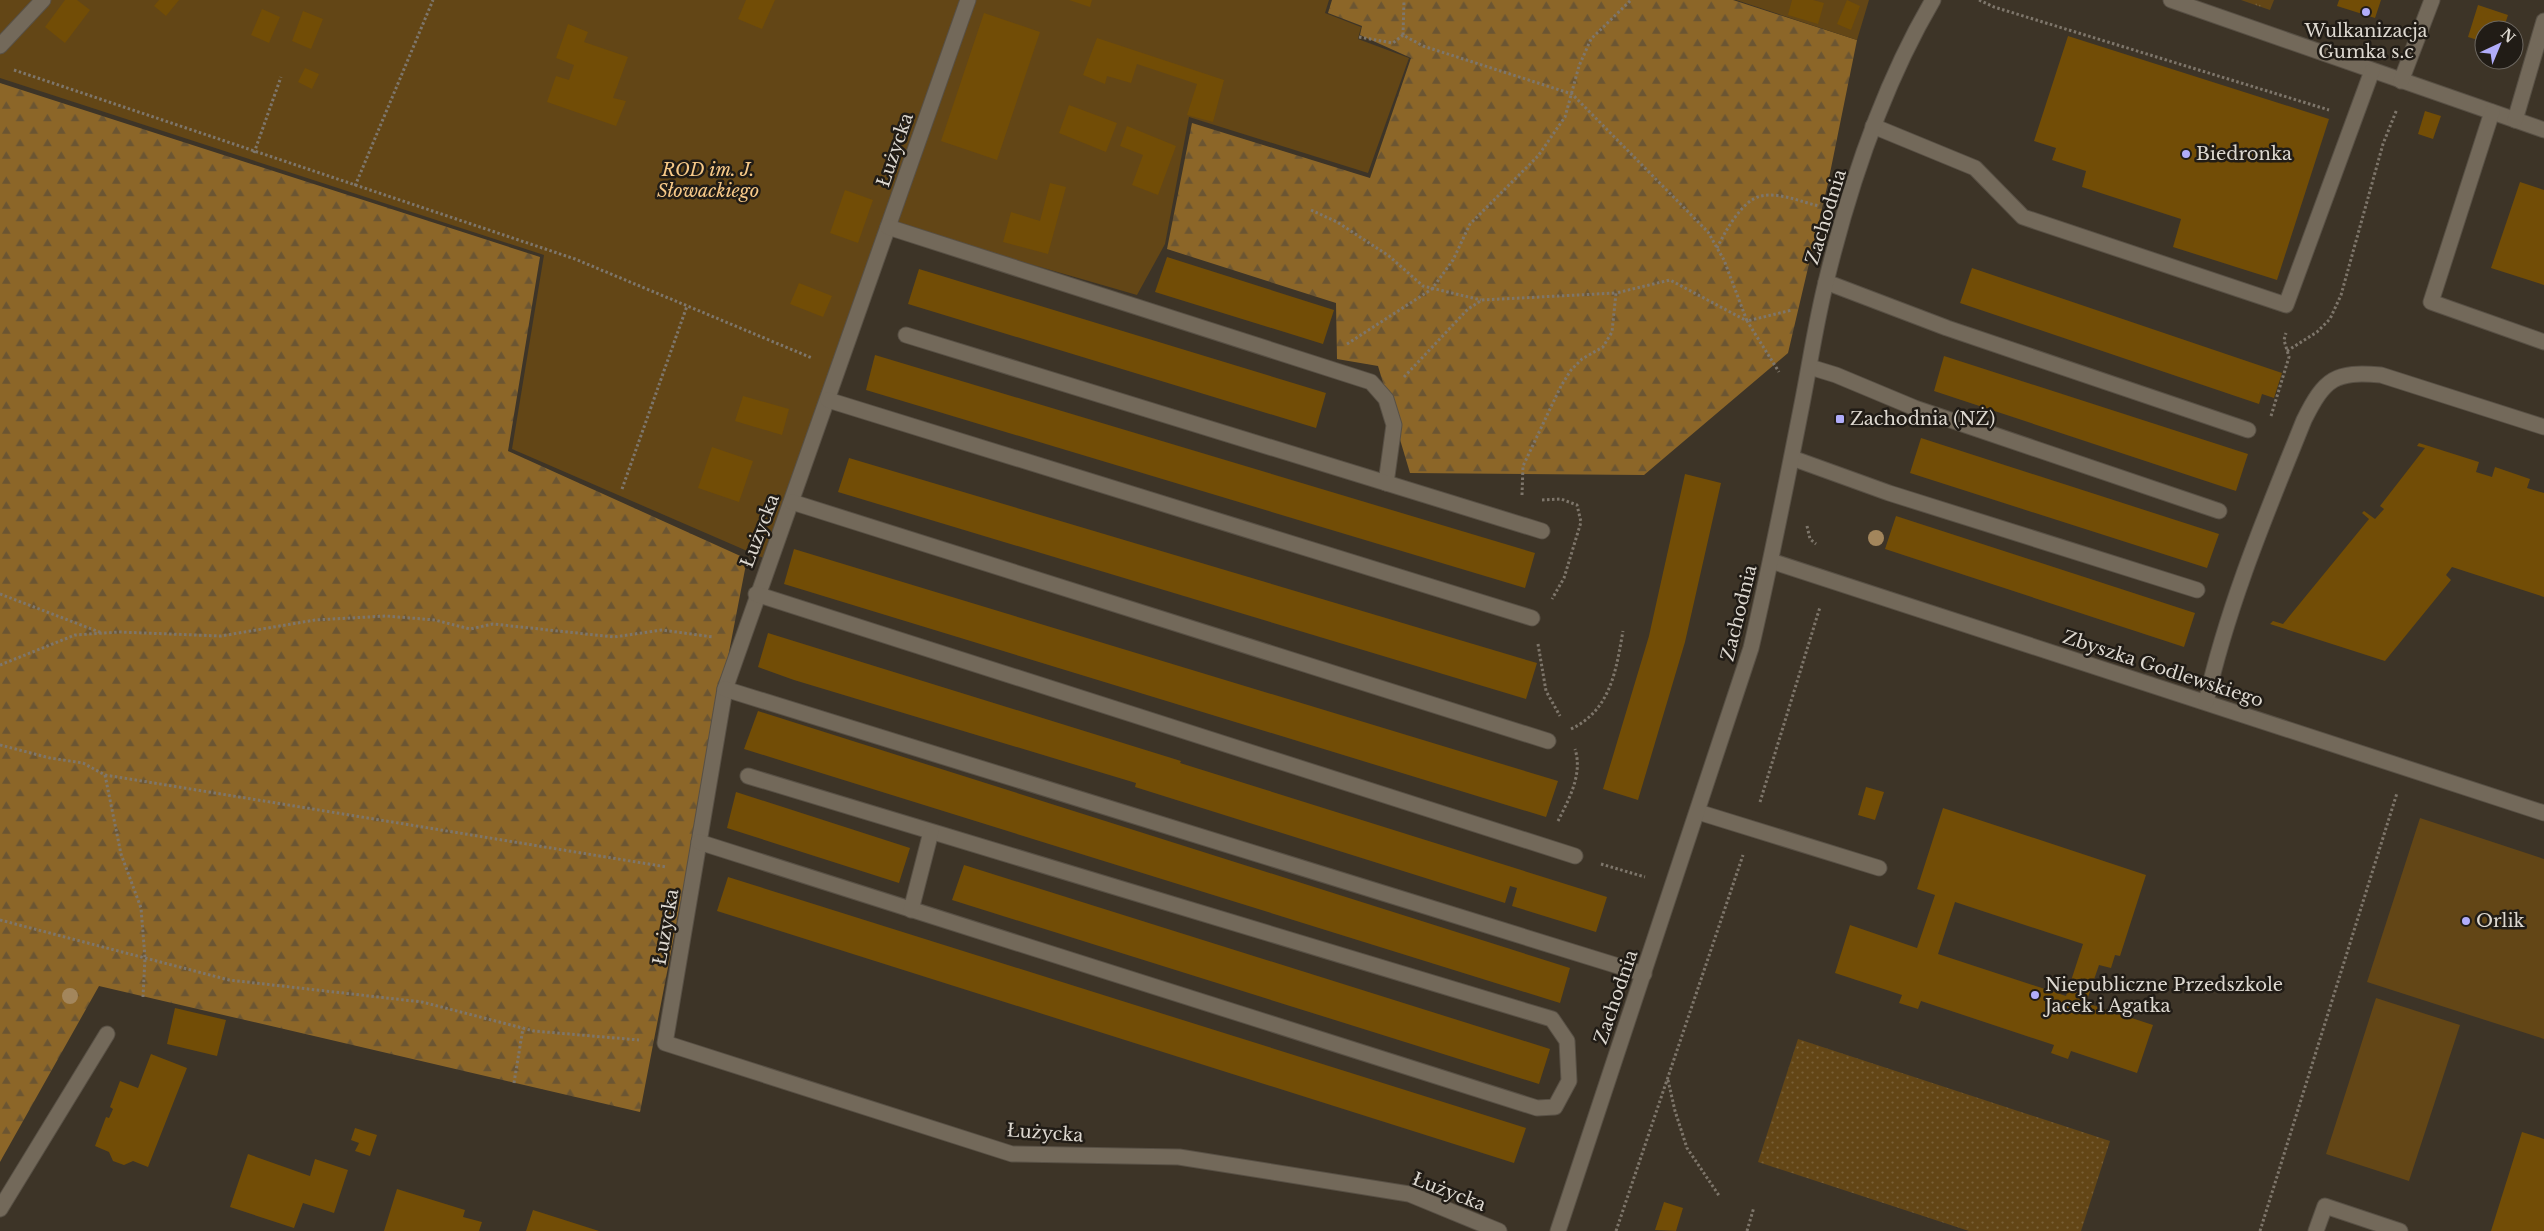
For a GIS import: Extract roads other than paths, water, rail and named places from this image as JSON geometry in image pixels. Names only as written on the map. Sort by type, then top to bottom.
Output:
[{"type":"street","points":[[0,46],[43,0]]},
{"type":"street","name":"Łużycka","points":[[968,0],[792,502],[756,594],[725,689],[665,1043],[1012,1154],[1180,1157],[1409,1194],[1499,1231]]},
{"type":"street","name":"Zachodnia","points":[[1558,1231],[1751,648],[1771,561],[1825,289],[1846,213],[1873,126],[1932,0]]},
{"type":"street","points":[[2171,0],[2544,130]]},
{"type":"street","points":[[2404,82],[2432,0]]},
{"type":"street","points":[[2515,120],[2544,21]]},
{"type":"street","points":[[1873,126],[1975,168],[2023,217],[2286,305],[2372,71]]},
{"type":"street","points":[[2492,112],[2431,302],[2544,342]]},
{"type":"street","points":[[888,227],[1371,382],[1386,399],[1394,425],[1386,483]]},
{"type":"street","points":[[1825,289],[1947,328],[2248,430]]},
{"type":"street","points":[[906,335],[1542,531]]},
{"type":"street","points":[[1810,367],[1836,375],[1915,408],[2219,511]]},
{"type":"street","points":[[2206,702],[2217,651],[2246,565],[2304,420],[2314,400],[2331,380],[2354,373],[2381,375],[2544,428]]},
{"type":"street","points":[[828,400],[1532,618]]},
{"type":"street","points":[[1792,458],[1889,492],[2197,590]]},
{"type":"street","points":[[792,502],[1548,741]]},
{"type":"street","name":"Zbyszka Godlewskiego","points":[[1771,561],[2544,813]]},
{"type":"street","points":[[756,594],[1575,856]]},
{"type":"street","points":[[725,689],[1644,974]]},
{"type":"street","points":[[699,842],[1538,1108],[1555,1108],[1569,1081],[1567,1041],[1552,1019],[748,776]]},
{"type":"street","points":[[1698,812],[1879,868]]},
{"type":"street","points":[[911,910],[931,832]]},
{"type":"street","points":[[0,1209],[107,1034]]},
{"type":"street","points":[[2316,1231],[2325,1206],[2400,1231]]},
{"type":"place","name":"Wulkanizacja Gumka s.c","points":[[2366,12]]},
{"type":"place","name":"Biedronka","points":[[2186,154]]},
{"type":"place","name":"Zachodnia (NŻ)","points":[[1840,419]]},
{"type":"place","name":"Orlik","points":[[2466,921]]},
{"type":"place","name":"Niepubliczne Przedszkole Jacek i Agatka","points":[[2035,995]]},
{"type":"park label","name":"ROD im. J. Słowackiego","points":[[708,180]]}]
